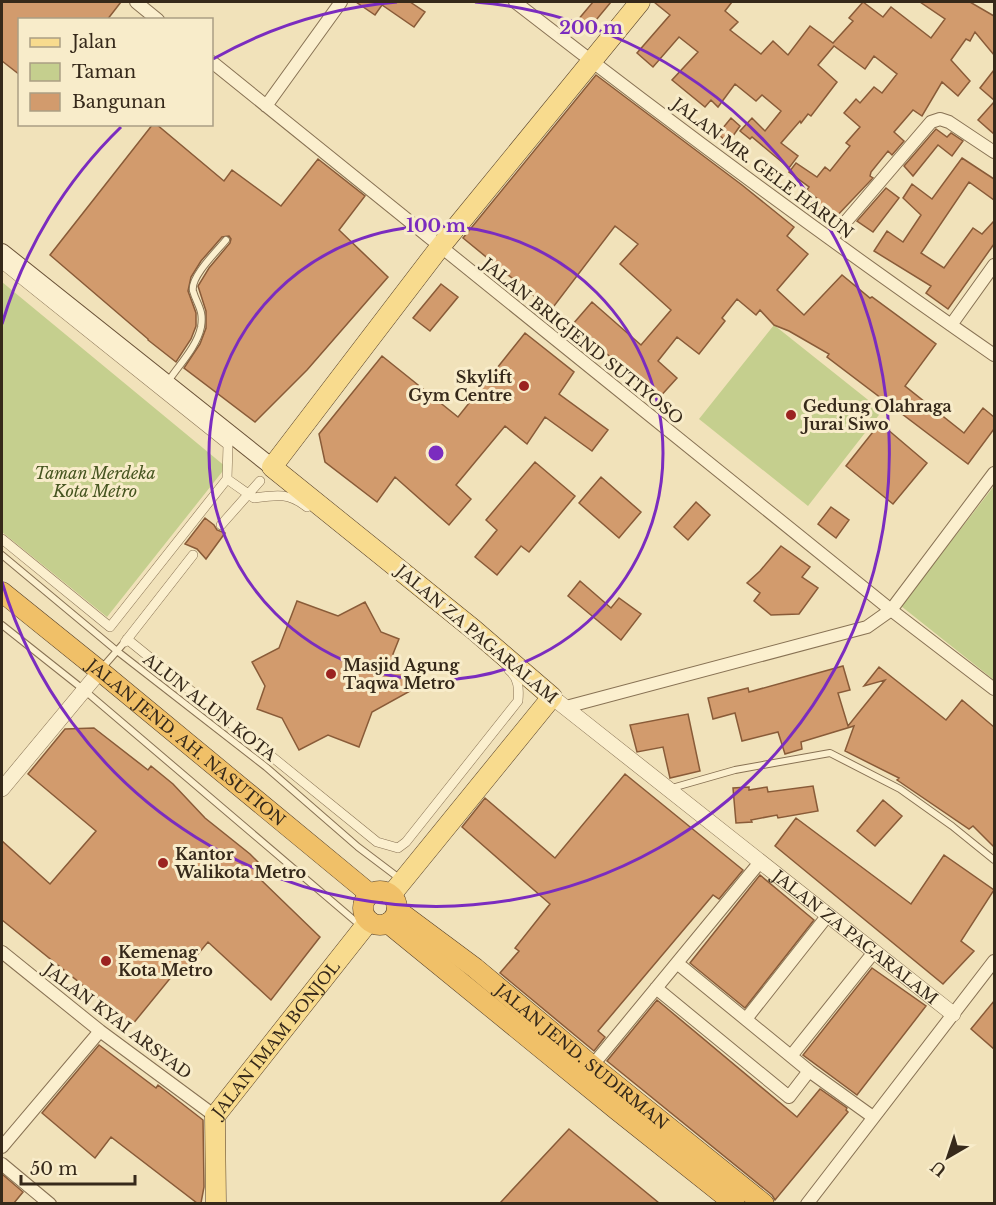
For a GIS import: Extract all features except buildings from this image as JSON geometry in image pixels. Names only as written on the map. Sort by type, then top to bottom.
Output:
[{"type":"highway","name":"JALAN JEND. AH. NASUTION","points":[[2,592],[370,894]]},
{"type":"highway","points":[[380,891],[385,910],[365,915],[363,908],[365,900],[370,894],[380,891]]},
{"type":"highway","name":"JALAN JEND. SUDIRMAN","points":[[385,910],[475,968],[764,1203]]},
{"type":"highway","name":"JALAN JEND. SUDIRMAN","points":[[385,910],[617,1110],[735,1203]]},
{"type":"main road","points":[[266,474],[440,247],[640,2]]},
{"type":"main road","name":"JALAN ZA PAGARALAM","points":[[2,252],[167,383],[266,474],[473,629],[559,702]]},
{"type":"main road","name":"JALAN IMAM BONJOL","points":[[216,1203],[215,1116],[559,702]]},
{"type":"street","points":[[136,2],[156,18]]},
{"type":"street","points":[[266,106],[341,2]]},
{"type":"street","name":"JALAN MR. GELE HARUN","points":[[515,2],[592,62],[831,239],[994,355]]},
{"type":"street","name":"JALAN BRIGJEND SUTIYOSO","points":[[213,63],[891,610],[994,689]]},
{"type":"street","points":[[831,239],[931,122],[940,119],[949,122],[994,152]]},
{"type":"street","points":[[2,264],[228,444],[227,479],[110,627],[2,539]]},
{"type":"street","points":[[951,325],[994,265]]},
{"type":"street","points":[[220,525],[266,474]]},
{"type":"street","points":[[559,702],[867,627],[891,610],[994,474]]},
{"type":"street","points":[[193,555],[123,645],[377,842],[398,848],[406,842],[518,701],[519,685],[513,674],[299,501],[279,494],[254,498],[227,479]]},
{"type":"street","points":[[2,789],[100,671]]},
{"type":"street","name":"JALAN ZA PAGARALAM","points":[[559,702],[952,1014]]},
{"type":"street","points":[[592,1065],[760,862]]},
{"type":"street","points":[[746,1019],[828,915]]},
{"type":"street","name":"JALAN KYAI ARSYAD","points":[[2,952],[100,1031],[215,1116]]},
{"type":"street","points":[[791,1056],[874,952]]},
{"type":"street","points":[[807,1203],[994,961]]},
{"type":"street","points":[[677,963],[809,1071],[873,1117]]},
{"type":"street","points":[[656,988],[789,1097],[809,1071]]},
{"type":"street","points":[[2,1148],[100,1031]]},
{"type":"street","points":[[2,1164],[50,1203]]},
{"type":"lane","points":[[167,383],[197,339],[201,328],[202,312],[192,288],[194,280],[226,240]]},
{"type":"lane","name":"ALUN ALUN KOTA","points":[[2,555],[123,645],[358,847],[385,910]]},
{"type":"lane","points":[[2,625],[84,690],[385,910]]},
{"type":"lane","points":[[100,671],[123,645]]},
{"type":"lane","points":[[669,789],[735,770],[830,753],[900,789],[994,860]]},
{"type":"green space","name":"Taman Merdeka Kota Metro","points":[[2,282],[226,467],[107,617],[2,532]]},
{"type":"green space","name":"Gedung Olahraga Jurai Siwo","points":[[774,325],[882,411],[808,506],[699,419]]},
{"type":"green space","points":[[994,486],[994,680],[901,606]]},
{"type":"place","name":"Skylift Gym Centre","points":[[524,386]]},
{"type":"place","name":"Gedung Olahraga Jurai Siwo","points":[[791,415]]},
{"type":"place","name":"Masjid Agung Taqwa Metro","points":[[331,674]]},
{"type":"place","name":"Kantor Walikota Metro","points":[[163,863]]},
{"type":"place","name":"Kemenag Kota Metro","points":[[106,961]]}]
